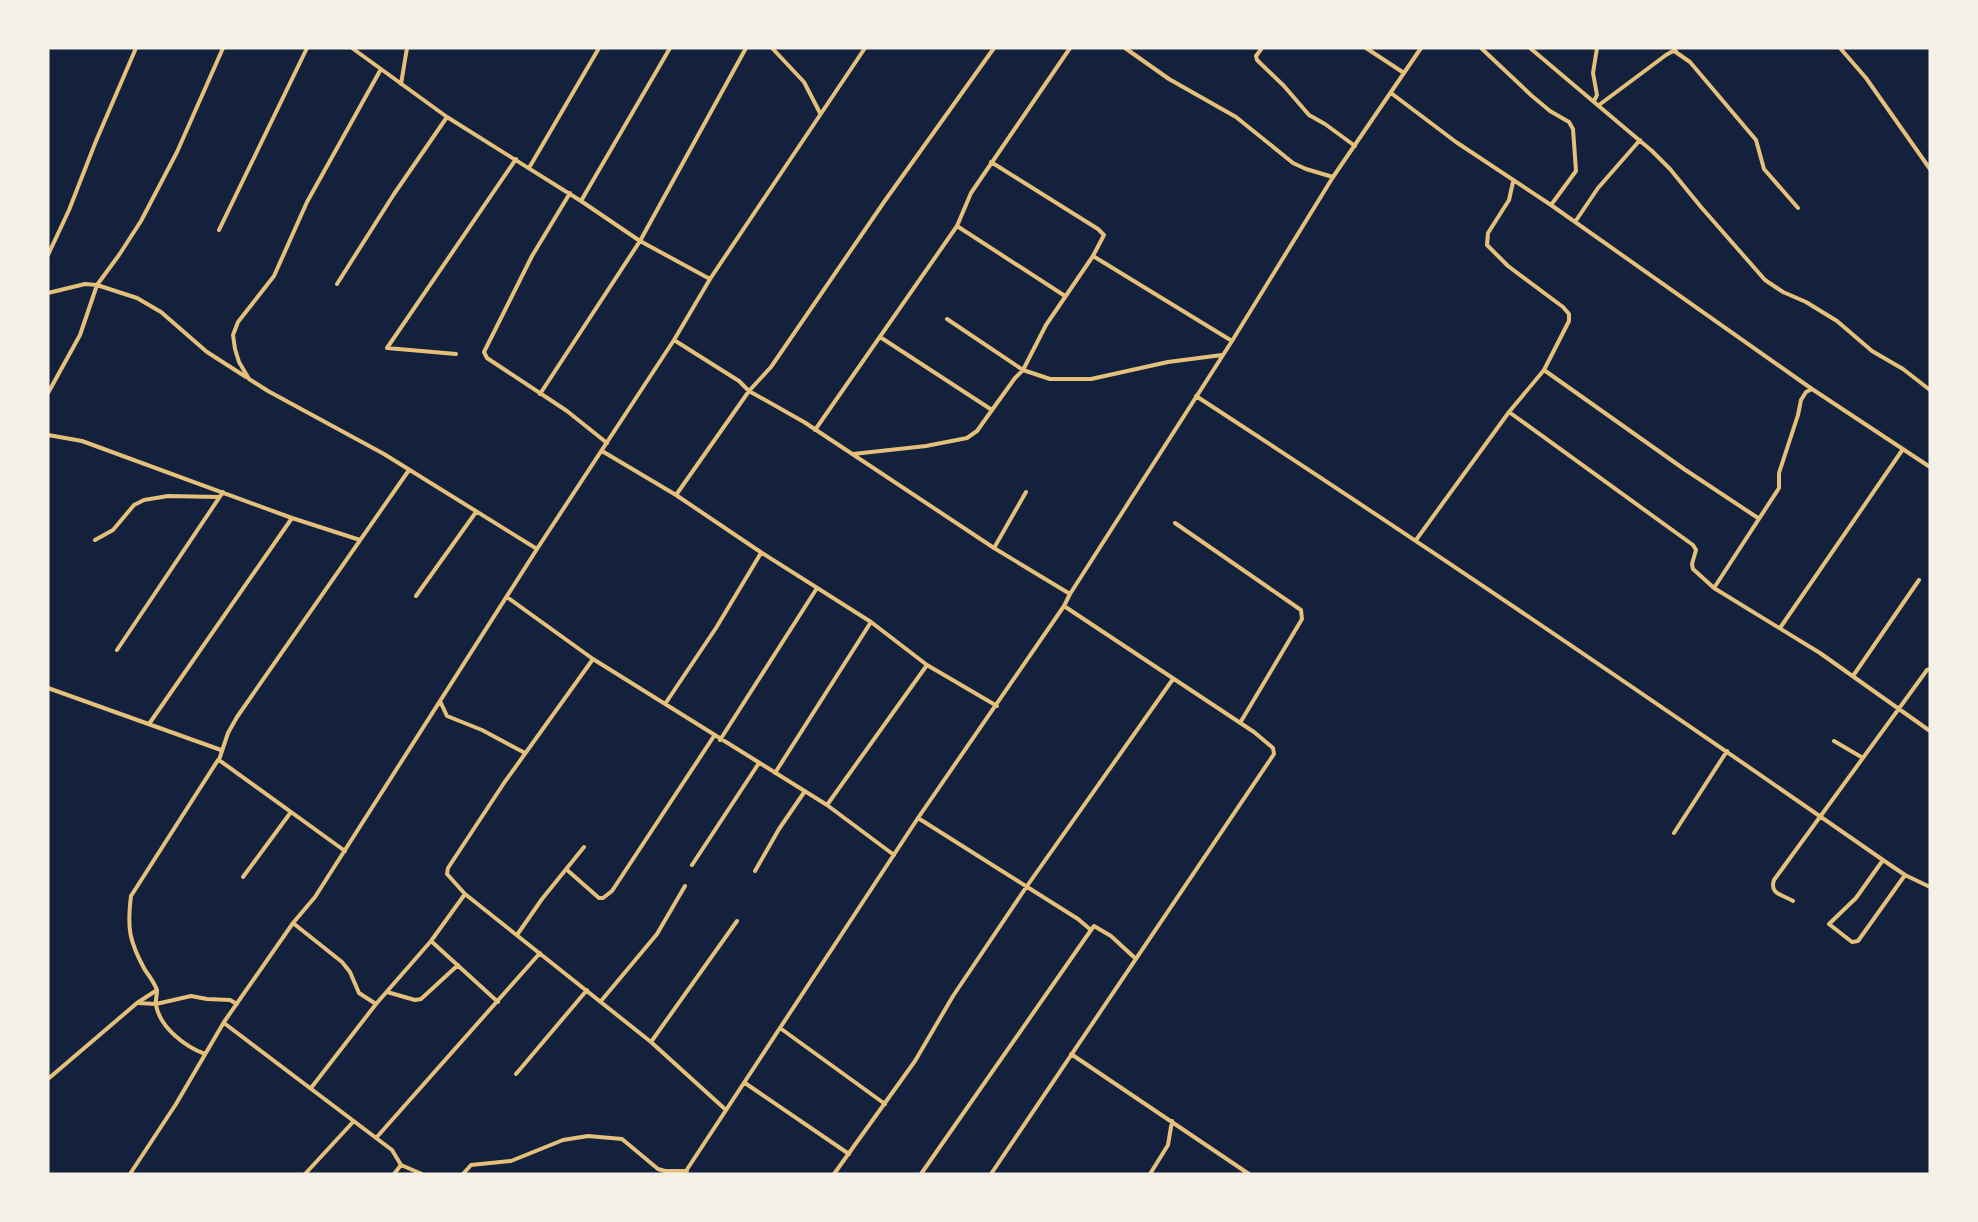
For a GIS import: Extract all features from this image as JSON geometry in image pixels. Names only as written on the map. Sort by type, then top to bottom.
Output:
[{"type":"street","points":[[48,255],[136,48]]},
{"type":"street","points":[[48,393],[80,335],[97,285],[141,221],[186,134],[223,48]]},
{"type":"street","points":[[219,230],[307,48]]},
{"type":"street","points":[[352,48],[447,117],[570,193],[640,241],[710,279]]},
{"type":"street","points":[[401,84],[407,48]]},
{"type":"street","points":[[529,168],[599,48]]},
{"type":"street","points":[[581,201],[670,48]]},
{"type":"street","points":[[540,394],[640,241],[746,48]]},
{"type":"street","points":[[772,48],[804,81],[820,114]]},
{"type":"street","points":[[130,1174],[177,1104],[224,1022],[293,922],[315,897],[537,549],[674,340],[710,279],[865,48]]},
{"type":"street","points":[[676,495],[749,391],[771,367],[884,202],[994,48]]},
{"type":"street","points":[[815,429],[957,226],[971,193],[1070,48]]},
{"type":"street","points":[[1125,48],[1169,79],[1236,117],[1293,163],[1333,177]]},
{"type":"street","points":[[1262,48],[1256,56],[1257,60],[1309,115],[1354,146]]},
{"type":"street","points":[[1366,48],[1404,73]]},
{"type":"street","points":[[463,1174],[471,1165],[511,1161],[563,1140],[588,1136],[622,1139],[658,1169],[685,1172],[918,818],[1064,606],[1333,177],[1421,48]]},
{"type":"street","points":[[1481,48],[1532,96],[1550,111],[1569,122],[1573,129],[1576,171],[1551,205]]},
{"type":"street","points":[[1530,48],[1640,140],[1670,169],[1765,280],[1837,321],[1872,351],[1913,375],[1930,390]]},
{"type":"street","points":[[1594,101],[1597,95],[1593,73],[1597,48]]},
{"type":"street","points":[[1840,48],[1866,78],[1930,169]]},
{"type":"street","points":[[1599,105],[1675,50],[1690,62],[1756,140],[1764,169],[1798,208]]},
{"type":"street","points":[[249,379],[239,362],[235,349],[233,335],[238,322],[274,276],[307,202],[381,69]]},
{"type":"street","points":[[1391,93],[1456,142],[1551,205],[1812,389],[1930,467]]},
{"type":"street","points":[[337,284],[394,194],[447,117]]},
{"type":"street","points":[[1575,222],[1598,188],[1640,140]]},
{"type":"street","points":[[456,354],[387,348],[516,159]]},
{"type":"street","points":[[852,454],[926,446],[967,438],[977,431],[1023,370],[1046,325],[1103,238],[1102,231],[992,162]]},
{"type":"street","points":[[1416,540],[1509,412],[1544,370],[1569,321],[1569,314],[1558,302],[1508,266],[1489,248],[1486,241],[1488,233],[1510,197],[1513,181]]},
{"type":"street","points":[[570,193],[532,256],[484,351],[487,358],[567,411],[607,443]]},
{"type":"street","points":[[957,226],[1065,296]]},
{"type":"street","points":[[1093,256],[1232,341]]},
{"type":"street","points":[[48,293],[85,284],[97,285],[137,298],[161,312],[207,352],[249,379],[409,470],[537,549]]},
{"type":"street","points":[[946,319],[1023,370],[1050,379],[1091,379],[1168,362],[1222,355]]},
{"type":"street","points":[[880,337],[992,410]]},
{"type":"street","points":[[674,340],[739,381],[749,391],[815,429],[994,548],[1070,594]]},
{"type":"street","points":[[1544,370],[1758,518]]},
{"type":"street","points":[[1714,588],[1779,488],[1779,473],[1801,400],[1806,392],[1812,389]]},
{"type":"street","points":[[1196,396],[1416,540],[1905,875],[1930,887]]},
{"type":"street","points":[[1509,412],[1693,545],[1696,550],[1693,569],[1714,588],[1853,676],[1930,731]]},
{"type":"street","points":[[48,435],[82,441],[292,518],[360,540]]},
{"type":"street","points":[[1780,628],[1903,449]]},
{"type":"street","points":[[603,451],[676,495],[871,622],[927,665],[997,706]]},
{"type":"street","points":[[205,1054],[187,1046],[160,1017],[156,1005],[157,990],[132,943],[128,921],[131,896],[219,760],[221,750],[237,717],[409,470]]},
{"type":"street","points":[[117,650],[223,492]]},
{"type":"street","points":[[994,548],[1026,492]]},
{"type":"street","points":[[95,540],[113,531],[134,505],[144,500],[168,496],[219,497]]},
{"type":"street","points":[[416,596],[476,512]]},
{"type":"street","points":[[149,724],[292,518]]},
{"type":"street","points":[[1175,523],[1301,610],[1302,619],[1240,723]]},
{"type":"street","points":[[665,704],[716,628],[762,553]]},
{"type":"street","points":[[1853,676],[1919,580]]},
{"type":"street","points":[[720,740],[817,588]]},
{"type":"street","points":[[507,597],[593,659],[827,805],[894,855]]},
{"type":"street","points":[[991,1174],[1273,756],[1273,748],[1240,723],[1064,606]]},
{"type":"street","points":[[776,773],[871,622]]},
{"type":"street","points":[[593,659],[525,753],[447,871],[448,877],[465,894],[651,1042],[726,1110]]},
{"type":"street","points":[[827,805],[927,665]]},
{"type":"street","points":[[1793,901],[1774,891],[1773,883],[1898,708],[1930,669]]},
{"type":"street","points":[[834,1174],[915,1061],[953,996],[1027,886],[1173,679]]},
{"type":"street","points":[[48,688],[221,750]]},
{"type":"street","points":[[440,700],[447,716],[525,753]]},
{"type":"street","points":[[566,869],[599,898],[606,897],[714,735]]},
{"type":"street","points":[[1834,741],[1863,758]]},
{"type":"street","points":[[1674,833],[1727,751]]},
{"type":"street","points":[[219,760],[345,851]]},
{"type":"street","points":[[692,866],[759,763]]},
{"type":"street","points":[[755,871],[778,829],[805,791]]},
{"type":"street","points":[[243,877],[291,812]]},
{"type":"street","points":[[918,818],[1078,919],[1091,930]]},
{"type":"street","points":[[517,935],[584,848]]},
{"type":"street","points":[[1883,860],[1856,898],[1829,924],[1852,942],[1858,941],[1905,875]]},
{"type":"street","points":[[601,1001],[657,933],[685,886]]},
{"type":"street","points":[[311,1088],[376,1004],[431,940],[465,894]]},
{"type":"street","points":[[651,1042],[736,921]]},
{"type":"street","points":[[293,922],[342,962],[350,972],[359,993],[376,1004]]},
{"type":"street","points":[[921,1174],[1094,926],[1136,959]]},
{"type":"street","points":[[431,940],[498,1002]]},
{"type":"street","points":[[376,1138],[540,953]]},
{"type":"street","points":[[387,992],[415,1000],[421,999],[458,965]]},
{"type":"street","points":[[48,1079],[137,1003],[157,990]]},
{"type":"street","points":[[516,1074],[587,990]]},
{"type":"street","points":[[137,1003],[156,1005],[191,996],[230,1000],[237,1004]]},
{"type":"street","points":[[224,1022],[392,1150],[401,1165],[422,1174]]},
{"type":"street","points":[[780,1028],[885,1104]]},
{"type":"street","points":[[1071,1054],[1249,1174]]},
{"type":"street","points":[[745,1083],[849,1154]]},
{"type":"street","points":[[1150,1174],[1168,1145],[1172,1120]]},
{"type":"street","points":[[305,1174],[353,1122]]},
{"type":"street","points":[[394,1174],[401,1165]]}]
